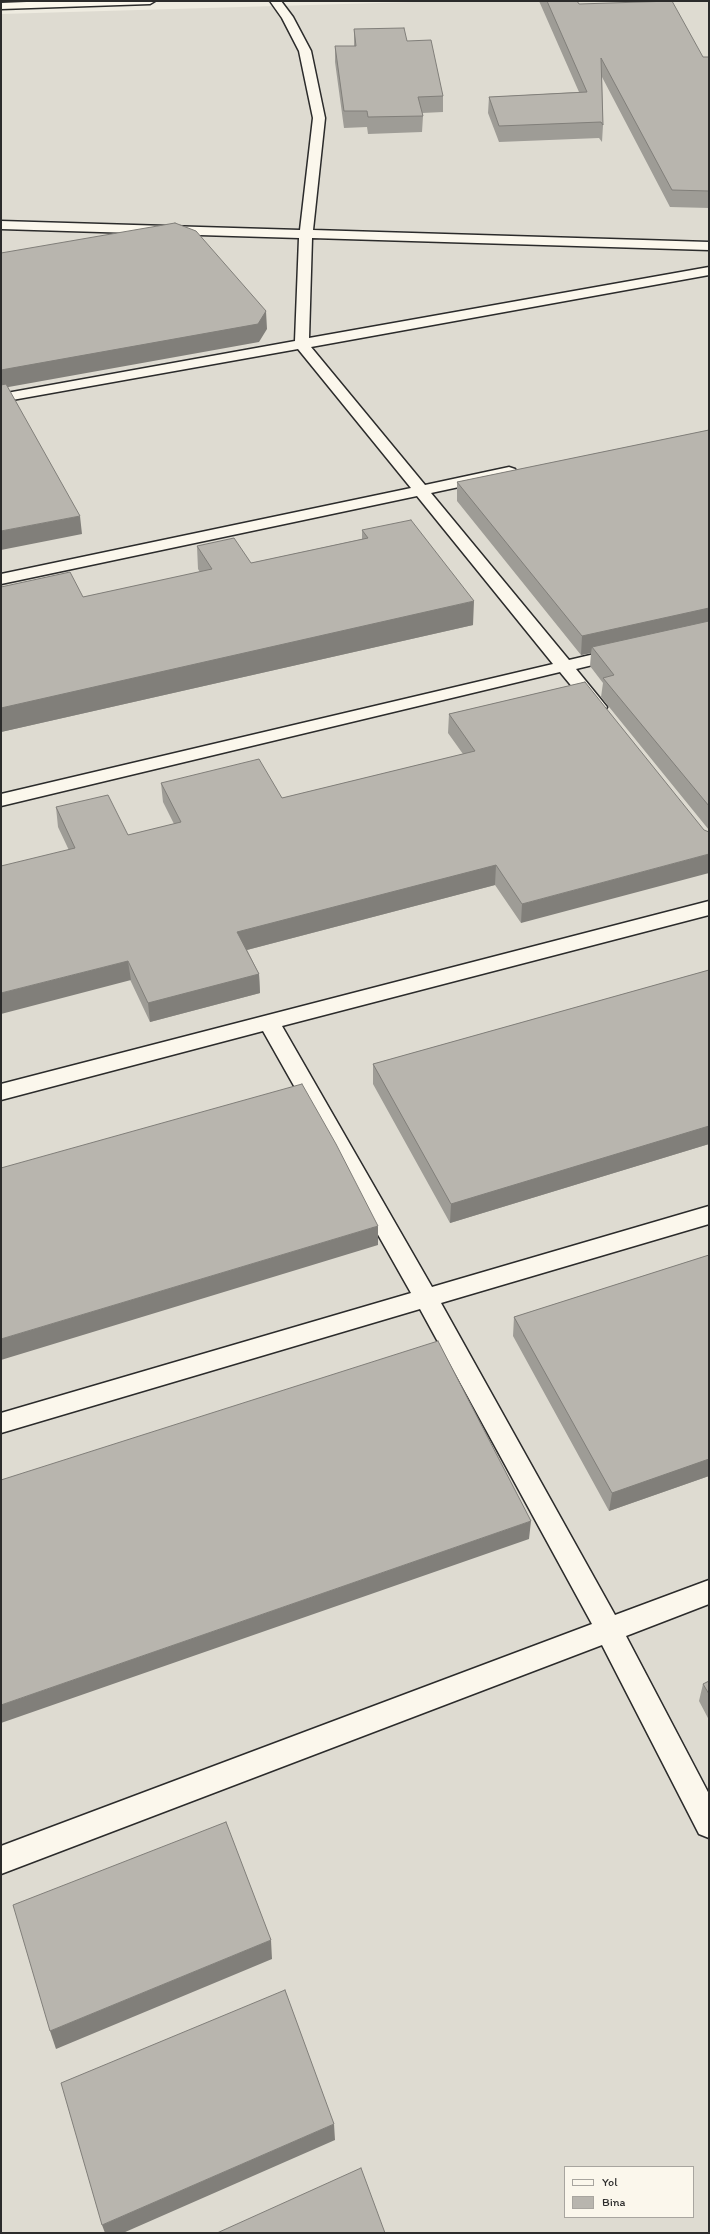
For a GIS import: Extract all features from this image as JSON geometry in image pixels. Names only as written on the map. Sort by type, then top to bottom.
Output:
[{"type":"street","points":[[1,6],[150,1]]},
{"type":"street","points":[[275,1],[287,17],[305,51],[319,118],[306,234],[302,345],[610,721]]},
{"type":"street","points":[[1,225],[709,246]]},
{"type":"street","points":[[1,398],[302,345],[709,270]]},
{"type":"street","points":[[1,579],[421,489],[522,469]]},
{"type":"street","points":[[1,800],[633,650]]},
{"type":"street","points":[[1,1092],[709,908]]},
{"type":"street","points":[[269,1022],[426,1298],[609,1630],[709,1824]]},
{"type":"street","points":[[1,1422],[709,1215]]},
{"type":"street","points":[[1,1860],[709,1592]]},
{"type":"shaded area","points":[[447,1],[709,1],[709,2233],[1,2233],[1,14]]},
{"type":"building","points":[[547,1],[577,1],[579,4],[672,1],[703,57],[709,57],[709,191],[672,190],[601,58],[603,125],[601,122],[499,126],[489,97],[587,92]]},
{"type":"building","points":[[404,28],[407,41],[431,40],[443,96],[418,97],[423,116],[368,117],[367,111],[344,111],[335,46],[356,46],[354,29]]},
{"type":"building","points":[[175,223],[196,231],[266,311],[258,324],[1,370],[1,253]]},
{"type":"building","points":[[6,384],[80,516],[1,531],[1,385]]},
{"type":"building","points":[[709,430],[709,608],[582,636],[457,482]]},
{"type":"building","points":[[411,520],[474,601],[1,708],[1,587],[70,572],[83,597],[212,569],[197,546],[234,538],[251,563],[368,538],[362,530]]},
{"type":"building","points":[[709,621],[709,806],[603,678],[614,675],[592,647]]},
{"type":"building","points":[[585,682],[704,830],[709,832],[709,854],[522,904],[496,865],[237,932],[259,974],[148,1003],[128,961],[1,993],[1,866],[75,848],[56,807],[108,795],[128,835],[181,822],[161,783],[259,759],[282,798],[475,751],[449,714]]},
{"type":"building","points":[[709,970],[709,1126],[451,1204],[373,1064]]},
{"type":"building","points":[[302,1084],[336,1144],[378,1226],[1,1339],[1,1168]]},
{"type":"building","points":[[709,1255],[709,1459],[612,1493],[514,1317]]},
{"type":"building","points":[[438,1341],[531,1521],[1,1705],[1,1480]]},
{"type":"building","points":[[709,1681],[709,1694],[703,1684]]},
{"type":"building","points":[[226,1822],[271,1940],[50,2031],[13,1905]]},
{"type":"building","points":[[285,1990],[334,2124],[102,2225],[61,2083]]},
{"type":"building","points":[[361,2168],[385,2233],[217,2233]]}]
